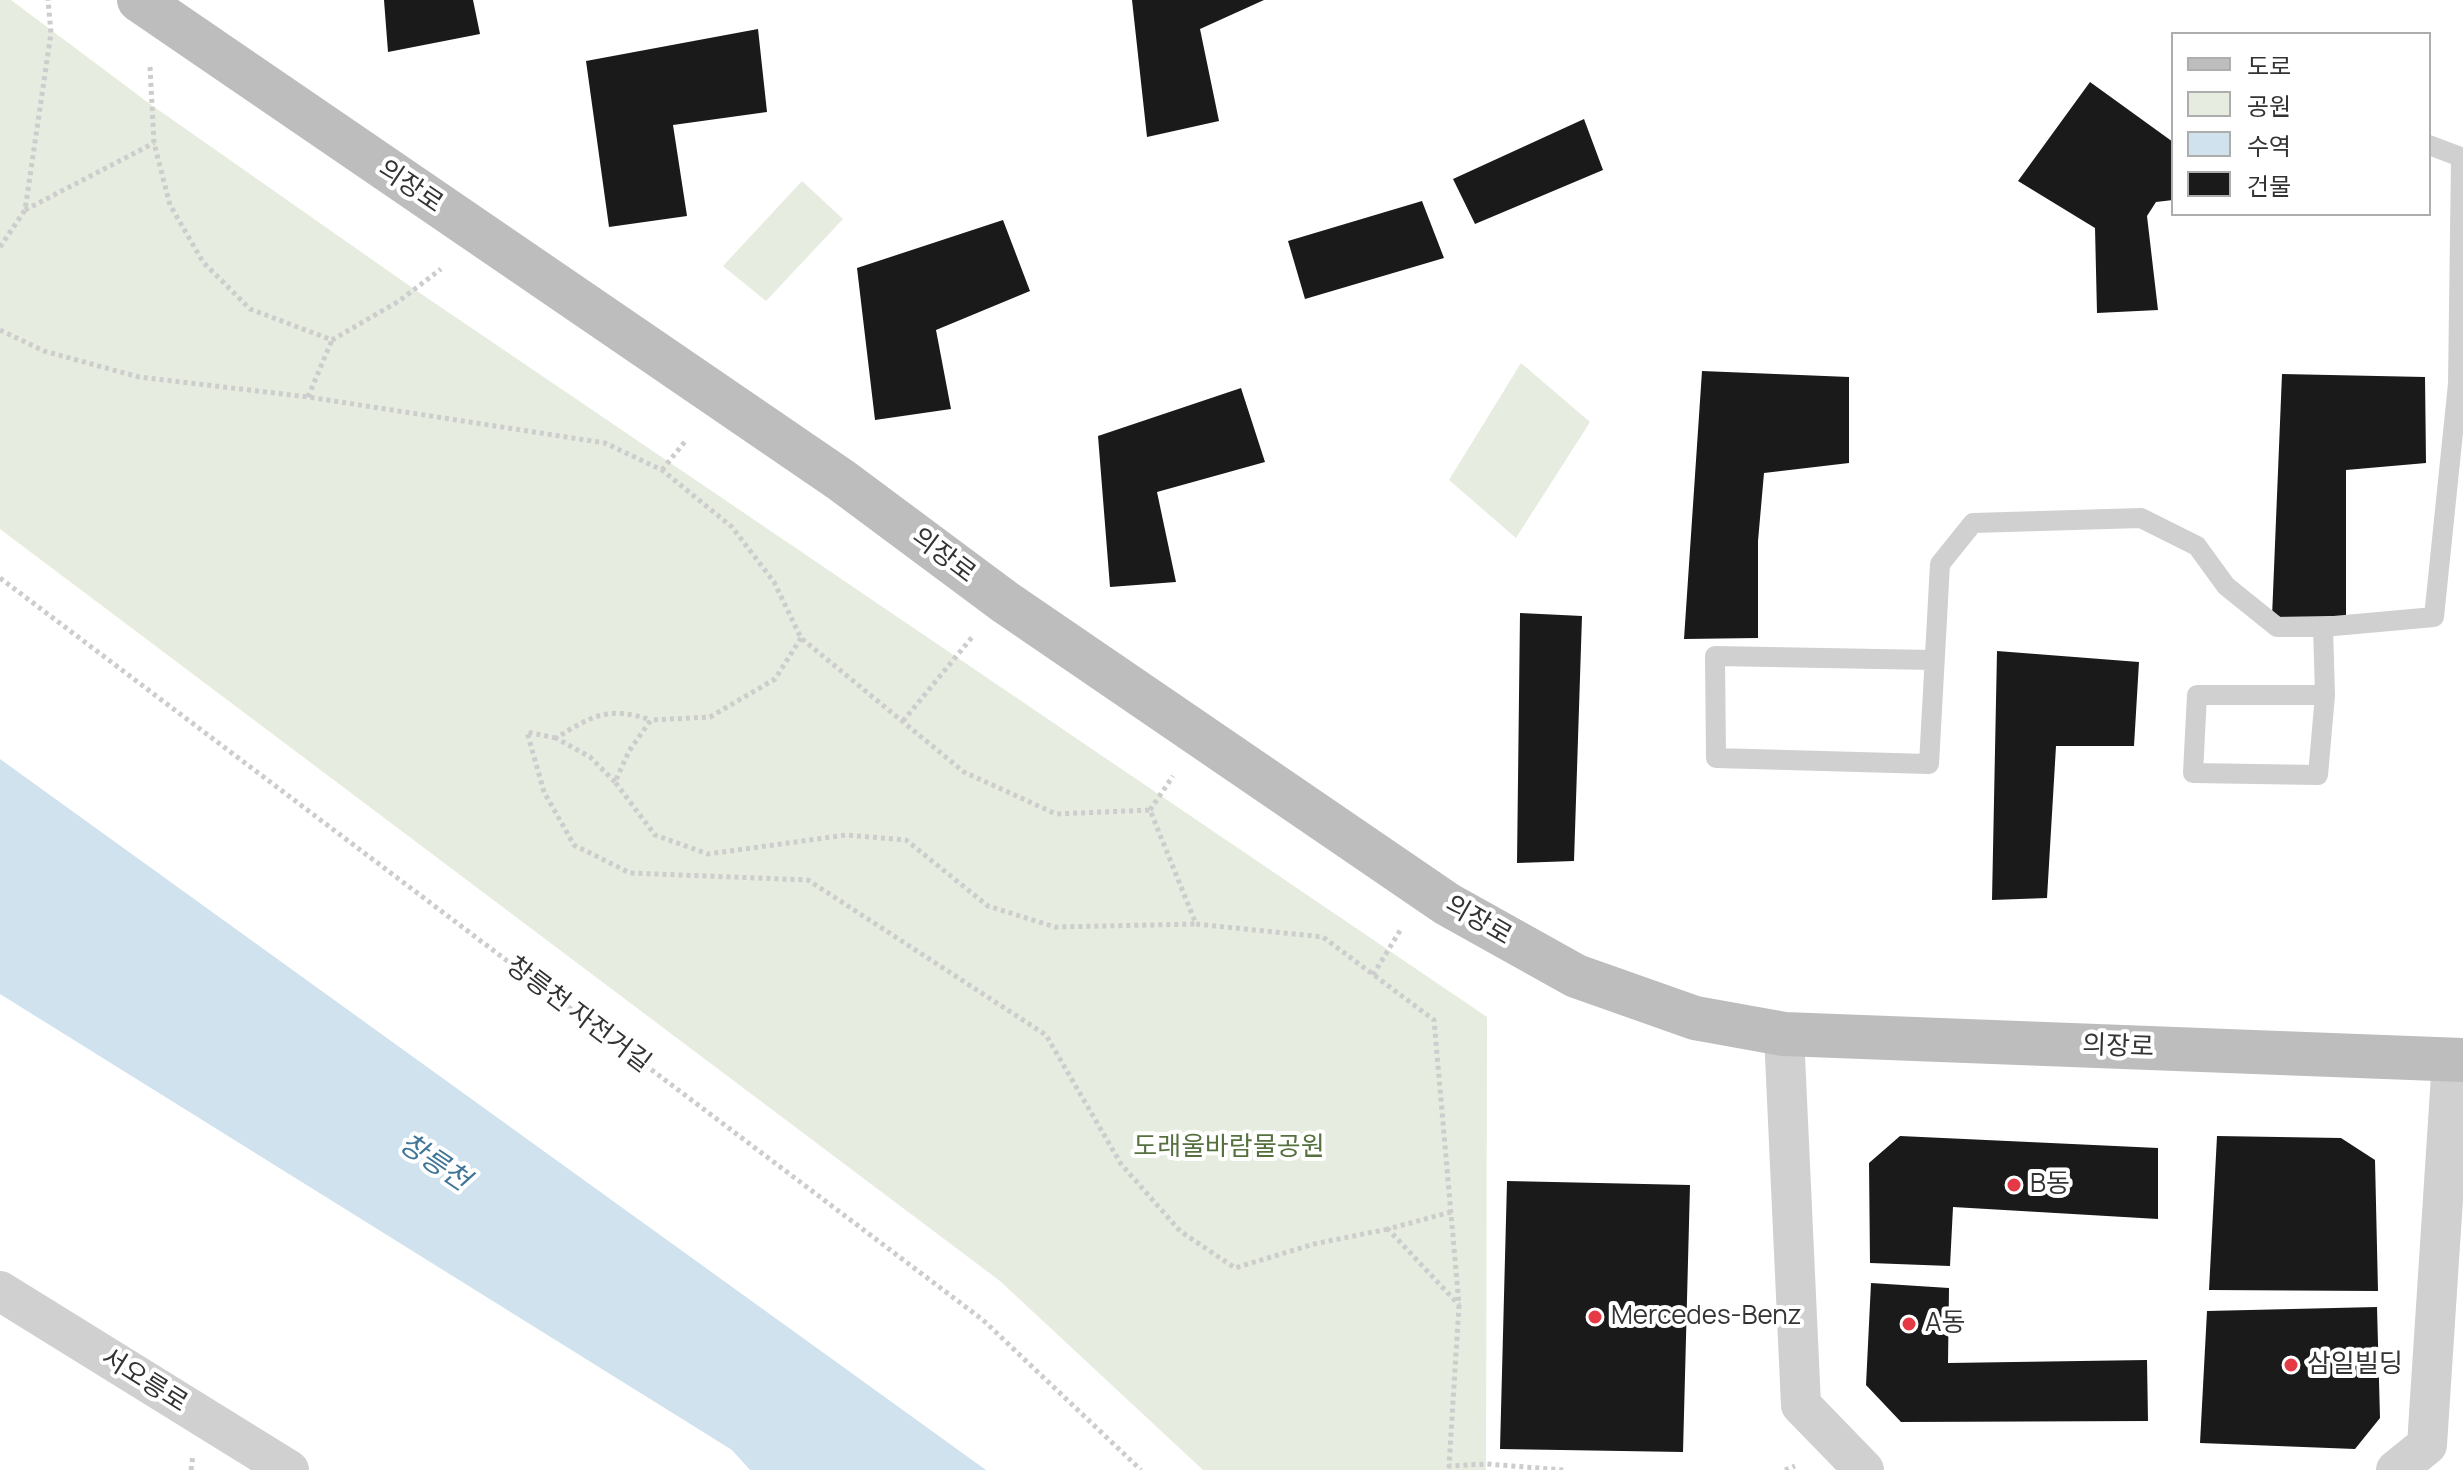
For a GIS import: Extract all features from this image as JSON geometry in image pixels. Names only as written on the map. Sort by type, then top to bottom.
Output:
[{"type":"street","name":"의장로","points":[[139,0],[841,480],[1005,602],[1447,904],[1576,976],[1695,1018],[1784,1034],[2458,1060],[2427,1445],[2396,1470]]},
{"type":"street","points":[[1784,1034],[1801,1405],[1864,1470]]},
{"type":"street","name":"서오릉로","points":[[0,1291],[289,1470]]},
{"type":"lane","points":[[1932,660],[1715,656],[1716,758],[1929,764],[1932,660],[1940,564],[1973,523],[2141,518],[2197,546],[2226,586],[2277,627],[2323,627],[2434,617],[2460,384],[2462,158],[2431,146]]},
{"type":"lane","points":[[2323,627],[2325,695],[2318,775],[2193,773],[2197,695],[2325,695]]},
{"type":"path","points":[[0,247],[25,210],[51,33],[48,0]]},
{"type":"path","points":[[150,67],[154,143],[170,205],[203,262],[250,309],[332,340]]},
{"type":"path","points":[[25,210],[154,143]]},
{"type":"path","points":[[308,397],[332,340],[399,301],[441,269]]},
{"type":"path","points":[[0,330],[44,351],[139,377],[308,397],[605,443],[662,470],[732,527],[774,582],[801,638],[964,772],[1056,814],[1150,810]]},
{"type":"path","points":[[662,470],[687,439]]},
{"type":"path","name":"창릉천 자전거길","points":[[0,578],[983,1320],[1141,1470]]},
{"type":"path","points":[[903,721],[973,636]]},
{"type":"path","points":[[556,738],[583,722],[622,710],[651,720],[710,717],[775,679],[801,638]]},
{"type":"path","points":[[615,782],[629,751],[651,720]]},
{"type":"path","points":[[1451,1212],[1314,1244],[1235,1268],[1180,1231],[1121,1164],[1046,1035],[888,929],[808,880],[630,873],[574,845],[544,792],[527,732],[556,738],[590,757],[615,782],[655,835],[708,854],[846,835],[906,840],[988,906],[1055,927],[1196,924],[1323,937],[1434,1020],[1451,1212],[1459,1305],[1449,1466],[1487,1464],[1564,1470]]},
{"type":"path","points":[[1150,810],[1173,776]]},
{"type":"path","points":[[1150,810],[1196,924]]},
{"type":"path","points":[[1373,975],[1401,929]]},
{"type":"path","points":[[1388,1229],[1459,1305]]},
{"type":"path","points":[[1785,1470],[1795,1466]]},
{"type":"green space","name":"도래울바람물공원","points":[[0,0],[11,0],[150,104],[414,289],[1487,1017],[1486,1470],[1203,1470],[1000,1281],[0,529]]},
{"type":"green space","points":[[802,181],[843,219],[766,301],[723,266]]},
{"type":"green space","points":[[1521,363],[1590,422],[1516,538],[1449,480]]},
{"type":"water","name":"창릉천","points":[[0,759],[986,1470],[750,1470],[732,1450],[0,994]]},
{"type":"building","points":[[384,0],[473,0],[480,34],[388,52]]},
{"type":"building","points":[[1132,0],[1264,0],[1200,29],[1219,121],[1147,137]]},
{"type":"building","points":[[758,29],[767,112],[673,125],[687,216],[609,227],[586,61]]},
{"type":"building","points":[[2090,82],[2171,141],[2171,200],[2156,202],[2147,216],[2158,310],[2097,313],[2095,228],[2018,181]]},
{"type":"building","points":[[1584,119],[1603,170],[1475,224],[1453,179]]},
{"type":"building","points":[[1422,201],[1444,258],[1305,299],[1288,241]]},
{"type":"building","points":[[1003,220],[1030,291],[936,330],[951,409],[875,420],[857,268]]},
{"type":"building","points":[[1702,371],[1849,377],[1849,463],[1764,473],[1758,541],[1758,638],[1684,639]]},
{"type":"building","points":[[2282,374],[2425,377],[2426,463],[2346,470],[2346,616],[2272,617]]},
{"type":"building","points":[[1241,388],[1265,462],[1157,492],[1176,582],[1110,587],[1098,436]]},
{"type":"building","points":[[1520,613],[1582,616],[1574,861],[1517,863]]},
{"type":"building","points":[[1997,651],[2139,662],[2134,746],[2056,746],[2047,898],[1992,900]]},
{"type":"building","name":"B동","points":[[1900,1136],[2158,1148],[2158,1219],[1953,1207],[1950,1266],[1870,1263],[1869,1163]]},
{"type":"building","points":[[2217,1136],[2341,1138],[2375,1160],[2378,1291],[2209,1290]]},
{"type":"building","name":"Mercedes-Benz","points":[[1507,1181],[1690,1185],[1683,1452],[1500,1449]]},
{"type":"building","name":"A동","points":[[1871,1283],[1949,1288],[1948,1363],[2147,1360],[2148,1421],[1901,1422],[1866,1385]]},
{"type":"building","name":"삼일빌딩","points":[[2377,1307],[2380,1418],[2355,1449],[2200,1443],[2207,1311]]},
{"type":"place","name":"B동","points":[[2014,1185]]},
{"type":"place","name":"Mercedes-Benz","points":[[1595,1317]]},
{"type":"place","name":"A동","points":[[1909,1324]]},
{"type":"place","name":"삼일빌딩","points":[[2291,1365]]}]
